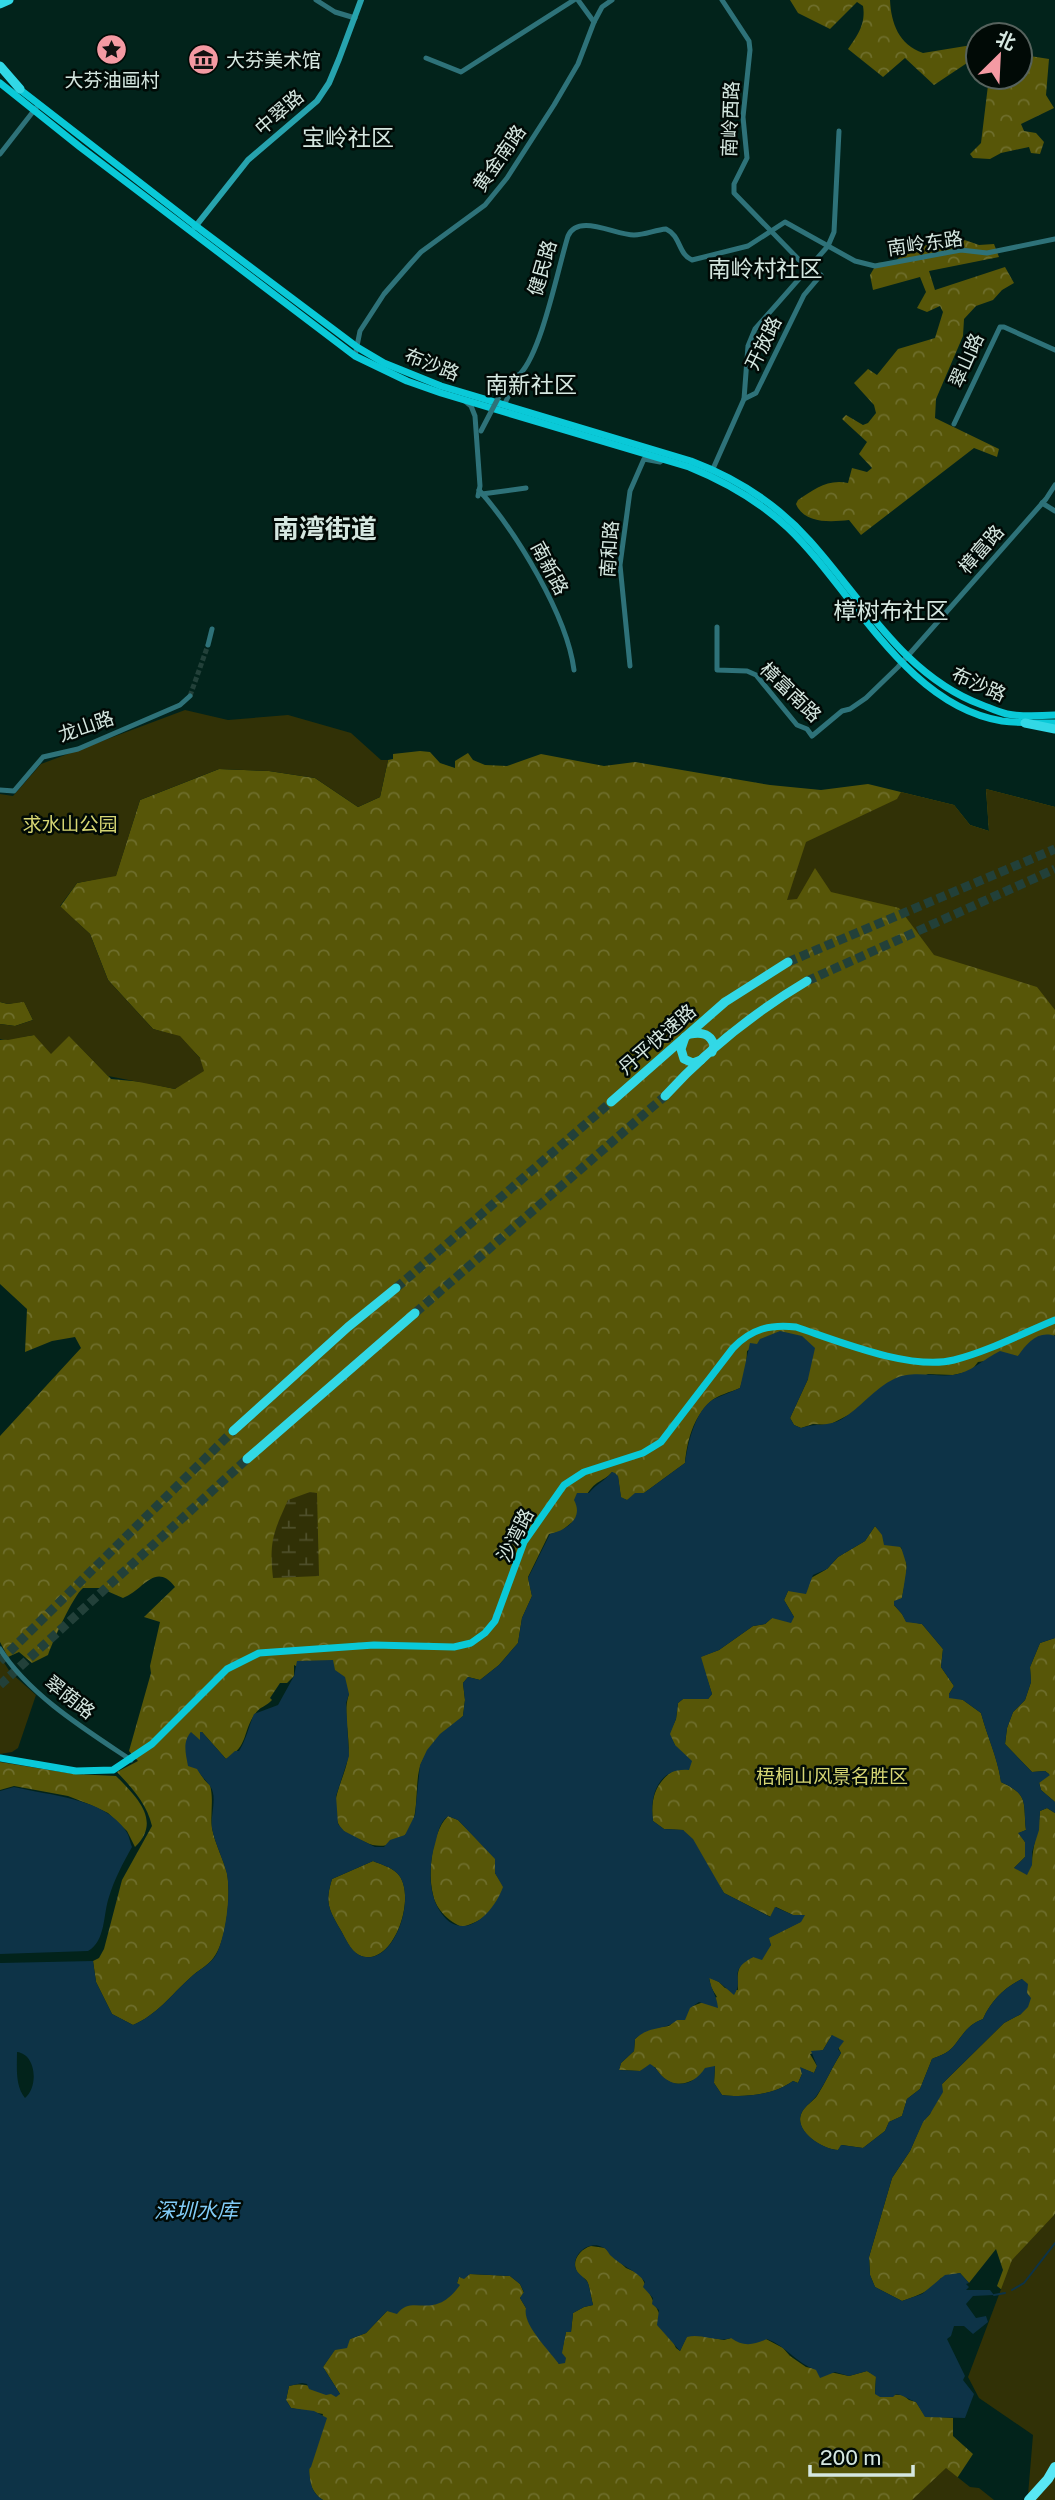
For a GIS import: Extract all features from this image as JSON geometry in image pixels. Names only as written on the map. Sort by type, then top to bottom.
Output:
[{"type":"highway","points":[[0,4],[9,0]]},
{"type":"highway","points":[[0,66],[20,89]]},
{"type":"highway","points":[[1025,723],[1055,729]]},
{"type":"highway","name":"丹平快速路","points":[[611,1102],[725,1002],[788,961]]},
{"type":"highway","points":[[667,1094],[763,1009],[807,981]]},
{"type":"highway","points":[[701,1033],[713,1042],[710,1054],[693,1063],[684,1059],[681,1049],[687,1036],[701,1033]]},
{"type":"highway","points":[[233,1431],[393,1290]]},
{"type":"highway","points":[[247,1459],[415,1313]]},
{"type":"highway","points":[[1030,2500],[1055,2467]]},
{"type":"main road","name":"中翠路","points":[[193,229],[248,160],[317,100],[329,83],[361,0]]},
{"type":"main road","name":"布沙路","points":[[0,73],[20,89],[36,107]]},
{"type":"main road","name":"布沙路","points":[[0,83],[36,107],[355,356],[407,381],[464,400],[711,472]]},
{"type":"main road","name":"布沙路","points":[[193,229],[357,347],[410,374],[711,472],[762,498],[794,525],[905,660],[941,695],[980,715],[1000,720],[1055,723]]},
{"type":"main road","name":"布沙路","points":[[925,679],[1006,714],[1055,715]]},
{"type":"main road","name":"沙湾路","points":[[0,1758],[94,1771],[113,1770],[152,1744],[227,1669],[250,1656],[275,1650],[362,1646],[454,1647],[463,1646],[479,1638],[495,1621],[524,1542],[564,1485],[584,1472],[643,1453],[660,1442],[733,1348],[752,1332],[769,1326],[796,1327],[904,1360],[936,1363],[964,1357],[1055,1320]]},
{"type":"street","points":[[316,0],[335,12],[355,18]]},
{"type":"street","points":[[426,58],[461,72],[576,0],[594,22]]},
{"type":"street","name":"黄金南路","points":[[355,356],[360,331],[384,294],[421,252],[485,205],[501,187],[578,64],[602,7],[612,0]]},
{"type":"street","name":"南岭西路","points":[[722,0],[748,41],[750,50],[743,117],[747,159],[734,184],[734,193],[769,230]]},
{"type":"street","points":[[0,155],[36,107]]},
{"type":"street","points":[[744,399],[748,346],[755,329],[828,246],[834,232],[839,131]]},
{"type":"street","name":"南岭东路","points":[[769,230],[786,222],[855,261],[875,266],[961,250],[987,253],[1055,239]]},
{"type":"street","name":"健民路","points":[[519,375],[533,351],[573,227],[585,225],[629,235],[666,229],[675,235],[684,255],[692,260],[748,246],[769,230]]},
{"type":"street","points":[[769,230],[807,268]]},
{"type":"street","name":"开放路","points":[[711,472],[744,399],[756,393],[804,295],[821,275],[807,268]]},
{"type":"street","name":"翠山路","points":[[954,424],[1000,327],[1055,349]]},
{"type":"street","points":[[476,437],[506,383],[519,375]]},
{"type":"street","points":[[504,405],[519,375]]},
{"type":"street","points":[[464,400],[471,406],[475,416]]},
{"type":"street","points":[[483,405],[477,408],[475,416],[480,493],[526,488]]},
{"type":"street","name":"南和路","points":[[630,666],[620,565],[630,491],[644,459],[662,462],[664,459]]},
{"type":"street","name":"樟富路","points":[[905,660],[1055,485]]},
{"type":"street","name":"南新路","points":[[480,493],[528,558],[569,642],[574,670]]},
{"type":"street","points":[[1042,503],[1055,511]]},
{"type":"street","name":"樟富南路","points":[[717,627],[717,670],[747,671],[756,675],[797,725],[807,729],[812,736],[842,711],[866,698],[905,660]]},
{"type":"street","points":[[208,645],[212,629]]},
{"type":"street","name":"龙山路","points":[[0,789],[14,791],[43,757],[96,742],[180,705],[190,696]]},
{"type":"street","name":"翠荫路","points":[[0,1649],[17,1674],[35,1690],[131,1760]]},
{"type":"green space","points":[[790,0],[890,0],[895,25],[908,45],[923,53],[964,46],[964,65],[934,85],[905,58],[883,77],[848,49],[862,23],[863,6],[857,2],[830,29],[798,13]]},
{"type":"green space","points":[[1034,57],[1049,59],[1046,95],[1054,108],[1021,124],[1024,131],[1036,133],[1044,142],[1040,154],[1031,153],[1029,147],[1001,153],[990,159],[973,158],[970,154],[981,143],[987,91],[1034,91]]},
{"type":"green space","points":[[959,238],[979,245],[994,244],[999,257],[929,271],[935,290],[1005,267],[1014,283],[1002,290],[993,300],[976,306],[964,319],[963,336],[936,399],[935,418],[999,449],[997,457],[974,448],[861,535],[849,520],[826,521],[805,515],[796,504],[798,500],[827,484],[848,483],[852,468],[867,472],[872,468],[859,454],[867,442],[842,419],[846,415],[863,425],[876,413],[874,405],[854,383],[868,369],[877,375],[898,349],[935,338],[943,312],[940,306],[927,312],[917,308],[926,292],[920,277],[873,290],[870,275],[877,263],[896,261],[916,248]]},
{"type":"green space","name":"求水山公园","points":[[185,710],[228,720],[288,715],[351,733],[381,760],[388,760],[380,797],[358,807],[315,778],[269,771],[219,769],[140,800],[116,876],[77,883],[60,906],[90,934],[108,980],[153,1029],[180,1036],[200,1058],[204,1071],[175,1089],[108,1076],[69,1036],[51,1054],[34,1035],[0,1039],[0,1024],[15,1026],[33,1020],[24,1002],[0,1002],[0,794],[13,796],[41,764]]},
{"type":"green space","points":[[430,752],[440,763],[455,768],[455,761],[468,753],[473,760],[485,765],[507,766],[541,754],[604,766],[635,762],[770,785],[821,790],[868,784],[954,805],[970,825],[989,831],[986,789],[1055,807],[1055,1335],[1018,1356],[978,1362],[971,1371],[953,1375],[928,1374],[829,1425],[813,1424],[801,1428],[794,1425],[790,1418],[808,1379],[758,1344],[747,1351],[746,1368],[740,1388],[716,1397],[704,1408],[692,1430],[685,1463],[644,1493],[627,1500],[621,1498],[618,1477],[612,1472],[590,1490],[576,1519],[560,1532],[549,1534],[528,1577],[532,1596],[522,1618],[518,1643],[499,1665],[480,1680],[468,1677],[463,1683],[463,1716],[440,1737],[425,1756],[419,1772],[413,1821],[404,1836],[395,1842],[380,1846],[365,1842],[344,1831],[336,1817],[336,1800],[348,1757],[346,1709],[349,1694],[294,1665],[294,1676],[287,1683],[280,1683],[270,1698],[272,1700],[255,1714],[242,1744],[226,1759],[202,1732],[200,1741],[191,1733],[198,1768],[210,1785],[212,1828],[227,1873],[228,1904],[225,1928],[212,1960],[157,2010],[133,2025],[112,2014],[96,1982],[93,1961],[99,1958],[104,1949],[122,1880],[152,1826],[143,1803],[117,1772],[138,1761],[129,1751],[151,1673],[150,1666],[160,1622],[144,1617],[175,1587],[168,1580],[155,1577],[123,1598],[100,1588],[83,1588],[69,1609],[48,1655],[32,1663],[19,1652],[8,1657],[0,1642],[0,1436],[81,1348],[75,1337],[52,1341],[25,1352],[27,1309],[0,1284],[0,1040],[34,1035],[69,1035],[111,1079],[175,1089],[200,1058],[180,1037],[153,1029],[108,980],[90,934],[60,907],[77,883],[116,875],[140,800],[219,769],[269,771],[315,778],[358,807],[380,797],[388,760],[393,759],[393,754]]},
{"type":"green space","points":[[986,789],[1055,807],[1055,1010],[1037,987],[934,955],[899,908],[831,892],[815,868],[797,899],[787,900],[806,842],[897,799],[901,792],[954,805],[970,825],[989,831]]},
{"type":"green space","points":[[24,1001],[33,1020],[15,1026],[0,1024],[0,1002],[8,1004]]},
{"type":"green space","points":[[310,1492],[317,1493],[319,1576],[273,1578],[272,1546],[283,1511],[288,1500]]},
{"type":"green space","name":"梧桐山风景名胜区","points":[[875,1526],[899,1545],[906,1559],[902,1598],[894,1605],[906,1621],[922,1624],[943,1649],[941,1667],[954,1686],[949,1694],[981,1713],[1001,1782],[1016,1791],[1023,1800],[1026,1830],[1019,1833],[1025,1842],[1025,1857],[1014,1868],[1032,1865],[1040,1811],[1047,1808],[1055,1813],[1055,2214],[1002,2290],[997,2286],[1003,2270],[996,2249],[969,2283],[960,2273],[941,2278],[928,2290],[902,2301],[875,2287],[870,2275],[869,2257],[892,2178],[910,2151],[923,2121],[930,2114],[941,2085],[1004,2023],[1021,2014],[1027,1993],[1022,1979],[999,1996],[983,2019],[969,2027],[951,2049],[932,2059],[920,2089],[907,2099],[902,2116],[889,2122],[885,2131],[863,2148],[842,2145],[838,2150],[825,2147],[811,2138],[801,2126],[802,2112],[817,2096],[841,2053],[832,2035],[823,2050],[810,2054],[817,2066],[814,2073],[801,2068],[802,2074],[798,2083],[793,2081],[777,2090],[759,2094],[722,2095],[714,2083],[715,2066],[691,2081],[676,2084],[662,2076],[655,2067],[640,2071],[619,2070],[621,2063],[634,2051],[635,2039],[646,2029],[669,2026],[690,2007],[717,1997],[709,1977],[725,1988],[738,1990],[741,1965],[750,1958],[764,1954],[771,1945],[768,1938],[800,1922],[804,1915],[793,1915],[776,1907],[771,1917],[724,1893],[683,1830],[664,1829],[653,1821],[656,1791],[664,1779],[676,1769],[675,1745],[669,1734],[676,1719],[678,1703],[683,1699],[708,1699],[712,1694],[700,1657],[719,1650],[753,1626],[765,1624],[772,1618],[794,1617],[784,1600],[788,1591],[827,1569],[838,1557],[865,1541]]},
{"type":"green space","points":[[1055,1638],[1055,1802],[1041,1790],[1039,1782],[1049,1774],[1045,1771],[1032,1772],[1005,1744],[1013,1712],[1025,1700],[1031,1682],[1030,1667],[1040,1643]]},
{"type":"green space","points":[[0,1656],[10,1672],[36,1695],[18,1748],[0,1754]]},
{"type":"green space","points":[[0,1762],[74,1774],[116,1776],[132,1792],[144,1810],[146,1828],[143,1837],[135,1847],[127,1831],[108,1813],[68,1796],[14,1786],[0,1790]]},
{"type":"green space","points":[[448,1816],[458,1820],[496,1859],[495,1873],[504,1887],[488,1913],[462,1927],[440,1910],[432,1889],[433,1848]]},
{"type":"green space","points":[[373,1861],[397,1873],[403,1883],[405,1897],[404,1912],[392,1942],[382,1952],[371,1957],[359,1955],[350,1947],[333,1916],[328,1899],[332,1879]]},
{"type":"green space","points":[[1055,2214],[1055,2500],[1025,2500],[1028,2495],[1033,2435],[979,2398],[968,2377],[1012,2260]]},
{"type":"green space","points":[[591,2246],[605,2248],[626,2268],[640,2274],[676,2348],[680,2351],[687,2336],[724,2340],[766,2339],[783,2348],[806,2367],[849,2376],[867,2371],[876,2376],[875,2394],[903,2395],[916,2402],[925,2416],[953,2418],[953,2436],[973,2454],[944,2498],[939,2500],[323,2500],[315,2492],[310,2483],[310,2460],[323,2414],[291,2408],[286,2400],[289,2386],[304,2385],[340,2394],[323,2367],[335,2349],[366,2333],[387,2311],[413,2303],[457,2283],[459,2277],[470,2274],[510,2276],[520,2284],[524,2293],[520,2298],[559,2364],[566,2332],[571,2332],[573,2313],[593,2305],[587,2281],[578,2273],[575,2265],[580,2253]]},
{"type":"green space","points":[[946,2468],[970,2487],[979,2488],[994,2500],[912,2500]]},
{"type":"water","name":"深圳水库","points":[[780,1331],[802,1336],[815,1348],[808,1379],[790,1418],[794,1425],[801,1428],[842,1419],[880,1388],[901,1376],[959,1374],[1000,1351],[1018,1356],[1029,1342],[1038,1336],[1055,1336],[1055,1638],[1040,1643],[1030,1667],[1031,1682],[1025,1700],[1013,1712],[1005,1744],[1032,1772],[1045,1771],[1050,1775],[1039,1783],[1041,1790],[1055,1802],[1055,1813],[1047,1808],[1040,1811],[1032,1865],[1027,1875],[1014,1868],[1025,1857],[1025,1842],[1018,1833],[1026,1830],[1023,1800],[1016,1791],[1001,1782],[981,1713],[963,1700],[949,1698],[954,1686],[941,1667],[943,1649],[922,1624],[906,1622],[894,1605],[894,1601],[902,1598],[907,1566],[901,1547],[884,1545],[882,1535],[875,1526],[865,1541],[838,1557],[827,1569],[813,1575],[806,1594],[788,1591],[784,1600],[794,1617],[791,1623],[772,1618],[765,1624],[753,1626],[719,1650],[701,1657],[712,1694],[708,1699],[683,1699],[678,1703],[670,1734],[675,1745],[692,1761],[689,1770],[670,1773],[658,1785],[653,1802],[653,1821],[664,1829],[683,1830],[693,1839],[724,1893],[770,1917],[775,1907],[793,1915],[805,1915],[801,1922],[769,1938],[771,1945],[762,1960],[753,1957],[740,1967],[734,1995],[719,1982],[709,1978],[718,2008],[699,2002],[690,2008],[685,2020],[677,2020],[641,2034],[635,2039],[634,2051],[621,2063],[619,2070],[640,2071],[650,2064],[668,2080],[680,2084],[696,2078],[705,2068],[715,2066],[714,2083],[722,2095],[759,2094],[777,2090],[793,2081],[798,2083],[802,2074],[800,2067],[814,2073],[817,2066],[811,2051],[823,2050],[832,2035],[844,2041],[838,2049],[841,2053],[817,2095],[802,2112],[801,2126],[811,2138],[825,2147],[838,2150],[841,2145],[863,2148],[885,2131],[889,2122],[902,2116],[907,2099],[920,2089],[932,2059],[949,2051],[969,2027],[983,2019],[994,2001],[1009,1987],[1022,1979],[1028,1984],[1027,1993],[1031,1998],[1028,2007],[1004,2023],[942,2084],[943,2092],[892,2178],[869,2257],[870,2275],[875,2287],[902,2301],[922,2294],[945,2275],[960,2273],[969,2283],[966,2284],[969,2287],[966,2290],[990,2290],[994,2295],[973,2296],[966,2304],[976,2318],[986,2316],[988,2322],[973,2334],[964,2326],[954,2326],[947,2339],[965,2376],[963,2380],[974,2394],[965,2418],[925,2417],[916,2402],[904,2396],[896,2394],[893,2397],[880,2397],[875,2394],[876,2377],[867,2371],[849,2376],[835,2372],[820,2378],[816,2370],[767,2339],[749,2344],[731,2338],[693,2336],[687,2337],[680,2351],[657,2325],[659,2310],[652,2304],[653,2298],[643,2287],[645,2282],[605,2249],[593,2245],[580,2252],[575,2266],[588,2283],[593,2305],[573,2313],[571,2332],[566,2332],[562,2353],[566,2358],[565,2363],[559,2364],[528,2322],[526,2308],[520,2298],[524,2292],[520,2284],[510,2276],[470,2274],[464,2279],[459,2277],[457,2283],[460,2285],[441,2302],[410,2306],[397,2314],[387,2311],[366,2333],[350,2339],[347,2348],[335,2350],[323,2367],[340,2394],[336,2397],[309,2389],[307,2384],[289,2386],[286,2400],[291,2408],[314,2411],[327,2418],[309,2469],[314,2491],[323,2500],[0,2500],[0,1963],[93,1961],[96,1982],[112,2014],[133,2025],[157,2010],[193,1975],[212,1961],[225,1925],[228,1903],[227,1874],[212,1828],[212,1790],[197,1769],[188,1766],[186,1740],[191,1732],[200,1740],[202,1732],[226,1759],[239,1751],[254,1714],[278,1705],[294,1676],[297,1661],[333,1660],[335,1670],[345,1677],[349,1694],[346,1703],[349,1756],[336,1796],[338,1824],[344,1831],[375,1847],[384,1847],[390,1840],[405,1835],[415,1815],[420,1765],[427,1750],[440,1734],[463,1716],[463,1683],[468,1677],[480,1680],[499,1665],[518,1643],[522,1618],[532,1596],[528,1578],[550,1534],[562,1530],[575,1518],[577,1506],[574,1500],[577,1493],[589,1493],[612,1472],[618,1476],[621,1497],[627,1500],[635,1493],[644,1493],[685,1463],[697,1419],[707,1404],[740,1388],[750,1343],[757,1344],[760,1339]],"holes":[[[448,1816],[458,1820],[495,1859],[495,1873],[503,1887],[492,1908],[475,1923],[466,1926],[456,1925],[447,1919],[438,1908],[431,1885],[433,1851],[439,1828]],[[373,1861],[397,1873],[403,1883],[404,1913],[392,1942],[382,1952],[371,1957],[359,1955],[350,1947],[329,1905],[332,1879]],[[17,2052],[23,2054],[32,2064],[34,2079],[25,2098],[18,2082]]]},
{"type":"water","points":[[14,1787],[90,1805],[116,1820],[128,1834],[132,1847],[111,1891],[101,1934],[94,1947],[88,1951],[0,1954],[0,1791]]},
{"type":"waterway","points":[[1012,2290],[1024,2283],[1055,2243]]},
{"type":"waterway","points":[[994,2295],[1005,2293]]},
{"type":"tunnel","points":[[190,696],[208,645]]},
{"type":"tunnel","points":[[788,962],[1055,849]]},
{"type":"tunnel","points":[[807,981],[1055,869]]},
{"type":"tunnel","points":[[415,1313],[665,1096]]},
{"type":"tunnel","points":[[396,1288],[611,1102]]},
{"type":"tunnel","points":[[0,1661],[233,1431]]},
{"type":"tunnel","points":[[0,1685],[247,1459]]},
{"type":"place","name":"大芬油画村","points":[[112,49]]},
{"type":"place","name":"大芬美术馆","points":[[203,60]]},
{"type":"district","name":"宝岭社区","points":[[348,137]]},
{"type":"district","name":"南岭村社区","points":[[765,268]]},
{"type":"district","name":"南新社区","points":[[531,384]]},
{"type":"district","name":"南湾街道","points":[[325,528]]},
{"type":"district","name":"樟树布社区","points":[[891,610]]}]
